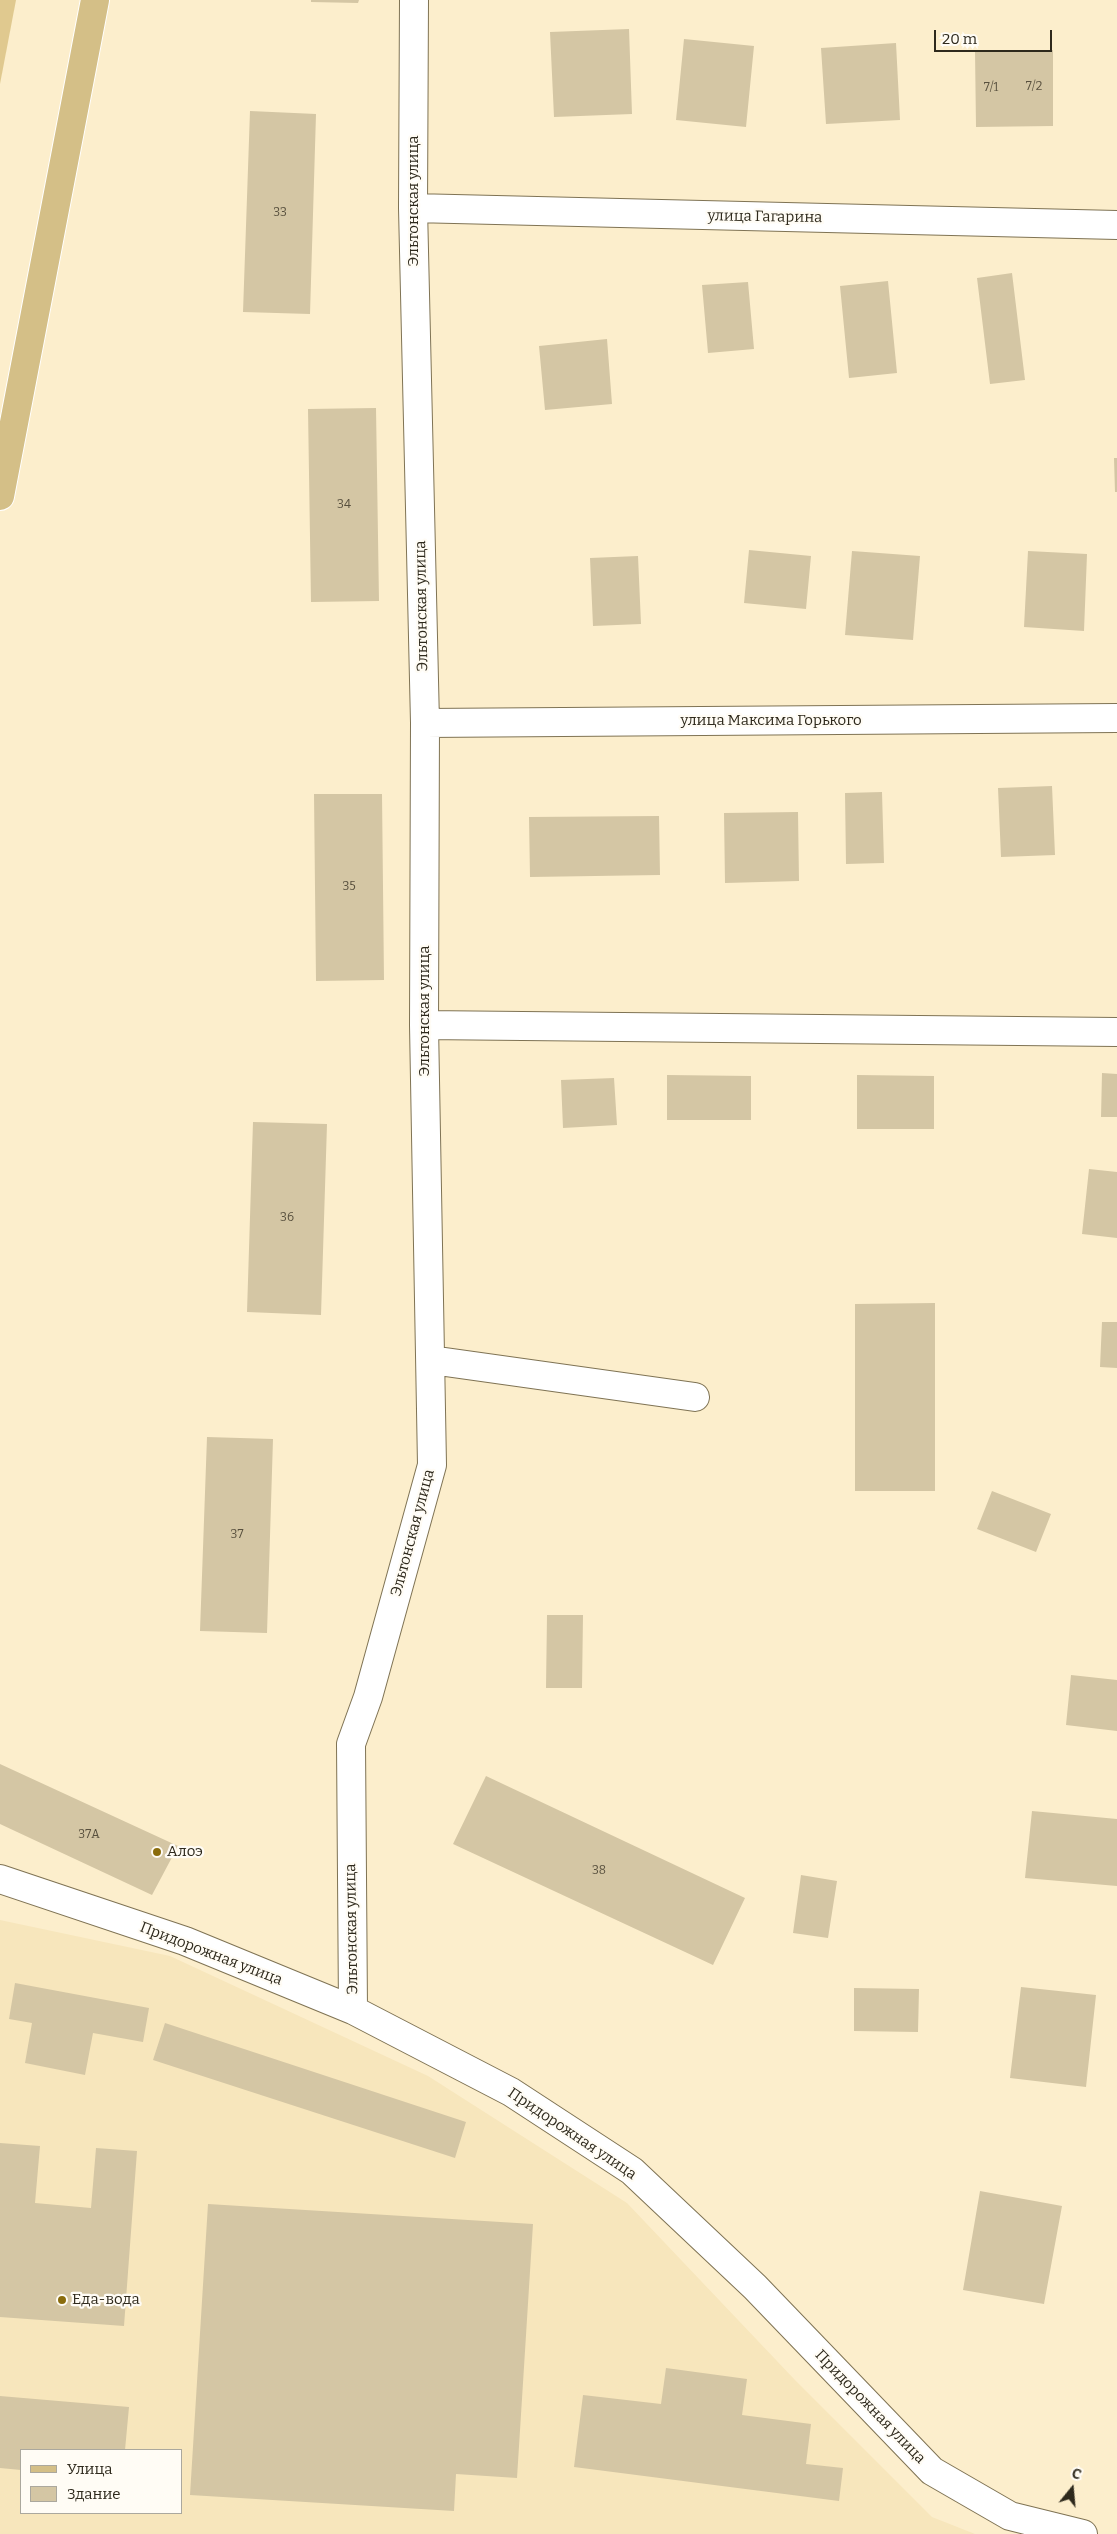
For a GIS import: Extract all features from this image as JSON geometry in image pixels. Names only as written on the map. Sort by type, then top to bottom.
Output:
[{"type":"main road","points":[[0,496],[95,0]]},
{"type":"street","name":"Эльтонская улица","points":[[353,2010],[351,1744],[368,1697],[432,1465],[424,1025],[425,723],[413,208],[414,0]]},
{"type":"street","name":"улица Гагарина","points":[[413,208],[1117,226]]},
{"type":"street","points":[[1117,213],[1117,226]]},
{"type":"street","name":"улица Максима Горького","points":[[425,723],[1117,718]]},
{"type":"street","points":[[424,1025],[1117,1032]]},
{"type":"street","points":[[431,1360],[695,1397]]},
{"type":"street","name":"Придорожная улица","points":[[0,1879],[185,1941],[353,2010],[511,2092],[632,2171],[755,2287],[932,2471],[1010,2516],[1083,2534]]},
{"type":"shaded area","points":[[0,0],[16,0],[0,84]]},
{"type":"shaded area","points":[[0,1920],[170,1956],[428,2076],[627,2203],[795,2380],[932,2517],[975,2534],[0,2534]]},
{"type":"building","points":[[311,0],[359,0],[358,3],[311,2]]},
{"type":"building","points":[[629,29],[632,114],[554,117],[550,32]]},
{"type":"building","points":[[684,39],[754,46],[746,127],[676,120]]},
{"type":"building","points":[[896,43],[900,120],[826,124],[821,48]]},
{"type":"building","points":[[1053,50],[1053,126],[976,127],[975,51]]},
{"type":"building","points":[[250,111],[316,114],[310,314],[243,312]]},
{"type":"building","points":[[1012,273],[1025,380],[990,384],[977,278]]},
{"type":"building","points":[[888,281],[897,373],[849,378],[840,286]]},
{"type":"building","points":[[748,282],[754,349],[708,353],[702,285]]},
{"type":"building","points":[[607,339],[612,404],[545,410],[539,346]]},
{"type":"building","points":[[376,408],[379,601],[311,602],[308,409]]},
{"type":"building","points":[[1114,458],[1117,458],[1117,492],[1115,492]]},
{"type":"building","points":[[749,550],[811,556],[806,609],[744,603]]},
{"type":"building","points":[[852,551],[920,556],[913,640],[845,635]]},
{"type":"building","points":[[1028,551],[1087,554],[1084,631],[1024,627]]},
{"type":"building","points":[[638,556],[641,624],[593,626],[590,558]]},
{"type":"building","points":[[1052,786],[1055,855],[1001,857],[998,788]]},
{"type":"building","points":[[882,792],[884,863],[846,864],[845,793]]},
{"type":"building","points":[[314,794],[382,794],[384,980],[316,981]]},
{"type":"building","points":[[798,812],[799,881],[725,883],[724,813]]},
{"type":"building","points":[[659,816],[660,875],[530,877],[529,817]]},
{"type":"building","points":[[1102,1073],[1117,1074],[1117,1117],[1101,1117]]},
{"type":"building","points":[[667,1075],[751,1076],[751,1120],[667,1120]]},
{"type":"building","points":[[857,1075],[934,1076],[934,1129],[857,1129]]},
{"type":"building","points":[[614,1078],[617,1125],[563,1128],[561,1080]]},
{"type":"building","points":[[253,1122],[327,1124],[321,1315],[247,1312]]},
{"type":"building","points":[[1089,1169],[1117,1172],[1117,1238],[1082,1234]]},
{"type":"building","points":[[935,1303],[935,1491],[855,1491],[855,1304]]},
{"type":"building","points":[[1102,1322],[1117,1322],[1117,1368],[1100,1367]]},
{"type":"building","points":[[207,1437],[273,1439],[267,1633],[200,1631]]},
{"type":"building","points":[[992,1491],[1051,1514],[1036,1552],[977,1529]]},
{"type":"building","points":[[547,1615],[583,1615],[582,1688],[546,1688]]},
{"type":"building","points":[[1071,1675],[1117,1680],[1117,1731],[1066,1725]]},
{"type":"building","points":[[0,1764],[178,1846],[152,1895],[0,1824]]},
{"type":"building","points":[[486,1776],[745,1898],[713,1965],[453,1844]]},
{"type":"building","points":[[1032,1811],[1117,1819],[1117,1886],[1025,1878]]},
{"type":"building","points":[[801,1875],[837,1881],[828,1938],[793,1933]]},
{"type":"building","points":[[15,1983],[149,2008],[143,2042],[93,2033],[85,2075],[25,2063],[32,2023],[9,2019]]},
{"type":"building","points":[[1021,1987],[1096,1995],[1086,2087],[1010,2078]]},
{"type":"building","points":[[854,1988],[919,1989],[918,2032],[854,2031]]},
{"type":"building","points":[[165,2023],[466,2122],[455,2158],[153,2060]]},
{"type":"building","points":[[0,2143],[40,2146],[35,2203],[91,2208],[96,2148],[137,2151],[124,2326],[0,2317]]},
{"type":"building","points":[[980,2191],[1062,2206],[1044,2304],[963,2290]]},
{"type":"building","points":[[208,2204],[533,2224],[517,2478],[456,2474],[454,2511],[190,2495]]},
{"type":"building","points":[[666,2368],[747,2379],[742,2415],[811,2424],[806,2464],[843,2468],[839,2501],[574,2467],[583,2395],[661,2404]]},
{"type":"building","points":[[0,2396],[129,2407],[125,2449],[20,2449],[20,2470],[0,2468]]},
{"type":"place","name":"Алоэ","points":[[157,1852]]},
{"type":"place","name":"Еда-вода","points":[[62,2300]]}]
